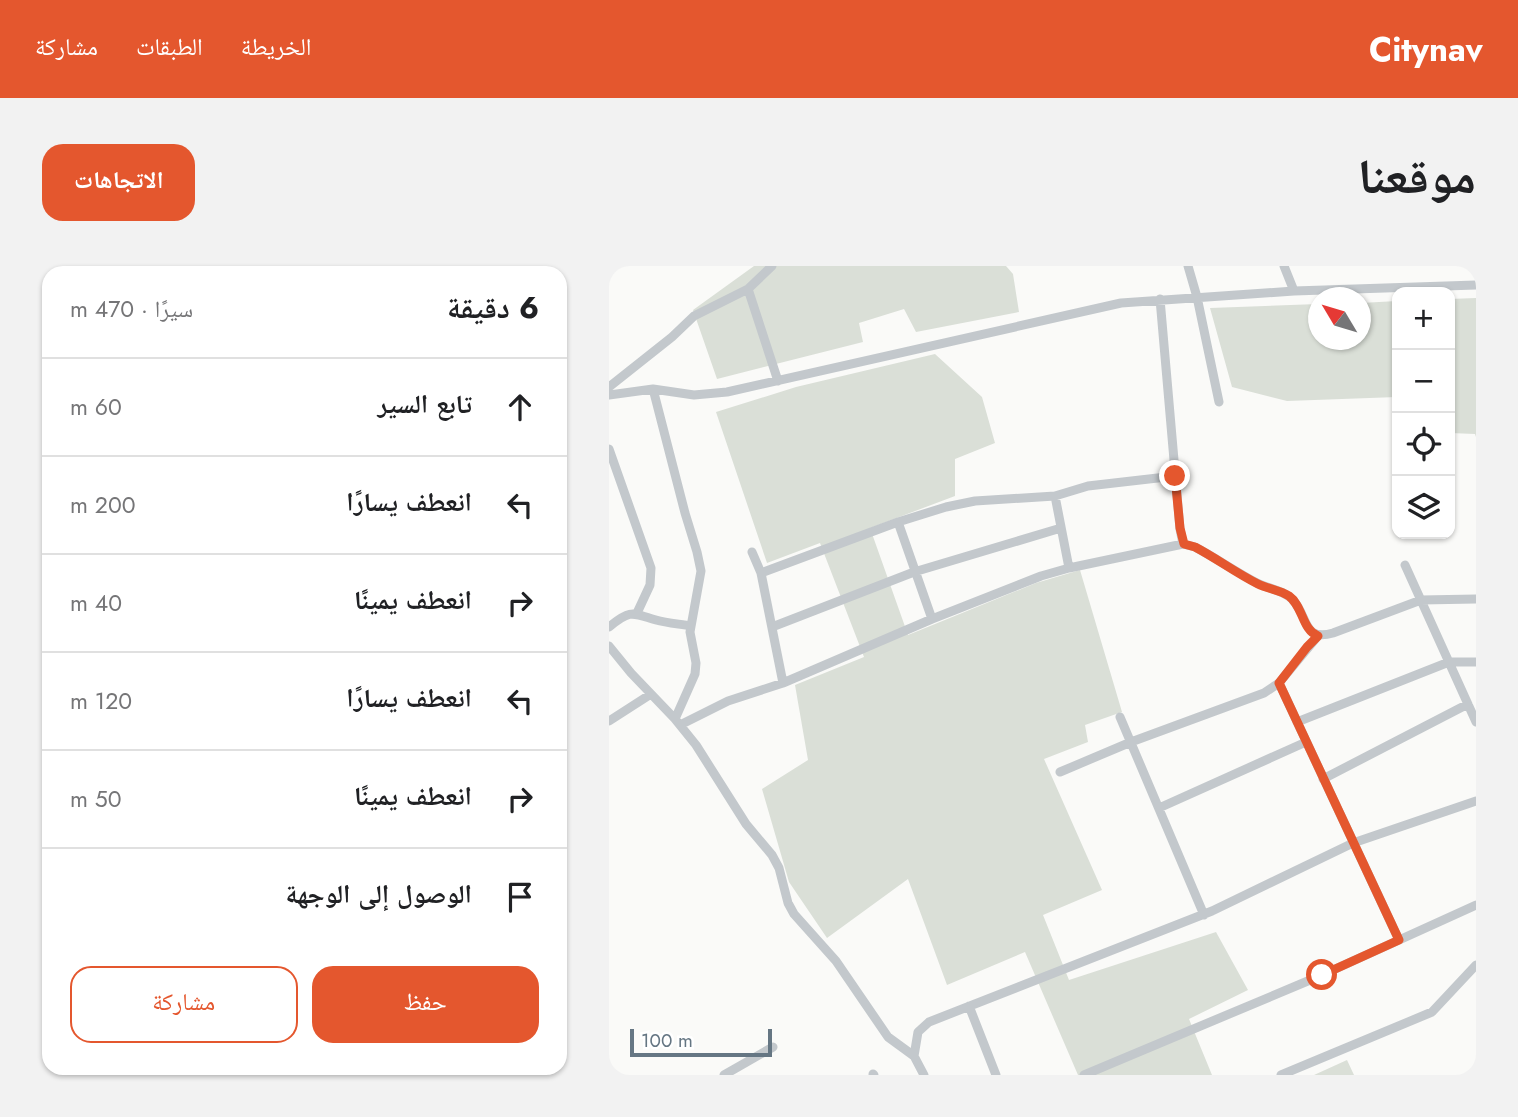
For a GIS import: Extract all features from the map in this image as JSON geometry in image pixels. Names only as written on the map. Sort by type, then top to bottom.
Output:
[{"type":"street","points":[[609,387],[673,337],[694,316],[748,289],[772,266]]},
{"type":"street","points":[[1188,266],[1219,402]]},
{"type":"street","points":[[1284,266],[1294,291]]},
{"type":"street","points":[[609,395],[653,389],[694,395],[712,394],[1083,310],[1160,299],[1476,285]]},
{"type":"street","points":[[748,289],[778,381]]},
{"type":"street","points":[[1160,299],[1180,528],[1184,544]]},
{"type":"street","points":[[653,389],[700,562],[700,582],[691,626],[695,674],[678,722]]},
{"type":"street","points":[[609,449],[651,568],[650,585],[637,612]]},
{"type":"street","points":[[761,573],[898,522],[975,501],[1055,496],[1088,486],[1175,476]]},
{"type":"street","points":[[1055,496],[1069,568]]},
{"type":"street","points":[[898,522],[932,619]]},
{"type":"street","points":[[772,627],[914,572],[1061,528]]},
{"type":"street","points":[[678,722],[728,701],[783,683],[1041,576],[1184,544],[1195,547],[1257,583],[1289,596],[1308,628],[1318,636]]},
{"type":"street","points":[[753,552],[761,573],[783,683]]},
{"type":"street","points":[[1405,565],[1475,717]]},
{"type":"street","points":[[1060,772],[1131,742],[1264,693],[1279,683],[1318,636],[1333,633],[1421,600],[1476,599]]},
{"type":"street","points":[[609,627],[624,616],[637,612],[655,619],[691,626]]},
{"type":"street","points":[[609,646],[696,745],[746,824],[772,855],[794,914],[836,961],[888,1037],[914,1056],[924,1075]]},
{"type":"street","points":[[1297,722],[1449,662],[1476,662]]},
{"type":"street","points":[[1279,683],[1399,940]]},
{"type":"street","points":[[609,721],[651,694]]},
{"type":"street","points":[[1323,779],[1468,704]]},
{"type":"street","points":[[1121,717],[1204,915]]},
{"type":"street","points":[[1159,808],[1306,742]]},
{"type":"street","points":[[914,1056],[916,1037],[922,1026],[1204,915],[1353,843],[1476,801]]},
{"type":"street","points":[[1084,1075],[1476,905]]},
{"type":"street","points":[[1281,1075],[1432,1012],[1476,965]]},
{"type":"street","points":[[969,1006],[996,1075]]},
{"type":"street","points":[[724,1075],[773,1047]]},
{"type":"shaded area","points":[[754,266],[1006,266],[1013,274],[1019,312],[916,332],[904,309],[859,323],[863,342],[717,379],[693,310]]},
{"type":"shaded area","points":[[1476,298],[1476,437],[1475,434],[1455,433],[1455,299]]},
{"type":"shaded area","points":[[1392,301],[1392,397],[1287,401],[1232,387],[1210,308],[1308,304],[1308,350],[1371,350],[1371,302]]},
{"type":"shaded area","points":[[935,354],[982,397],[995,443],[955,459],[955,496],[870,528],[908,635],[1036,583],[1080,570],[1122,712],[1085,725],[1088,742],[1044,759],[1102,890],[1043,915],[1069,980],[1216,932],[1248,990],[1189,1019],[1212,1075],[1078,1075],[1025,952],[947,985],[908,879],[827,938],[789,882],[762,789],[808,760],[795,685],[864,657],[820,543],[767,563],[716,412],[796,387]]},
{"type":"shaded area","points":[[1347,1060],[1354,1075],[1314,1075]]},
{"type":"route","points":[[1175,476],[1184,544],[1213,556],[1257,583],[1289,596],[1308,628],[1318,636],[1279,683],[1399,940],[1322,975]]}]
